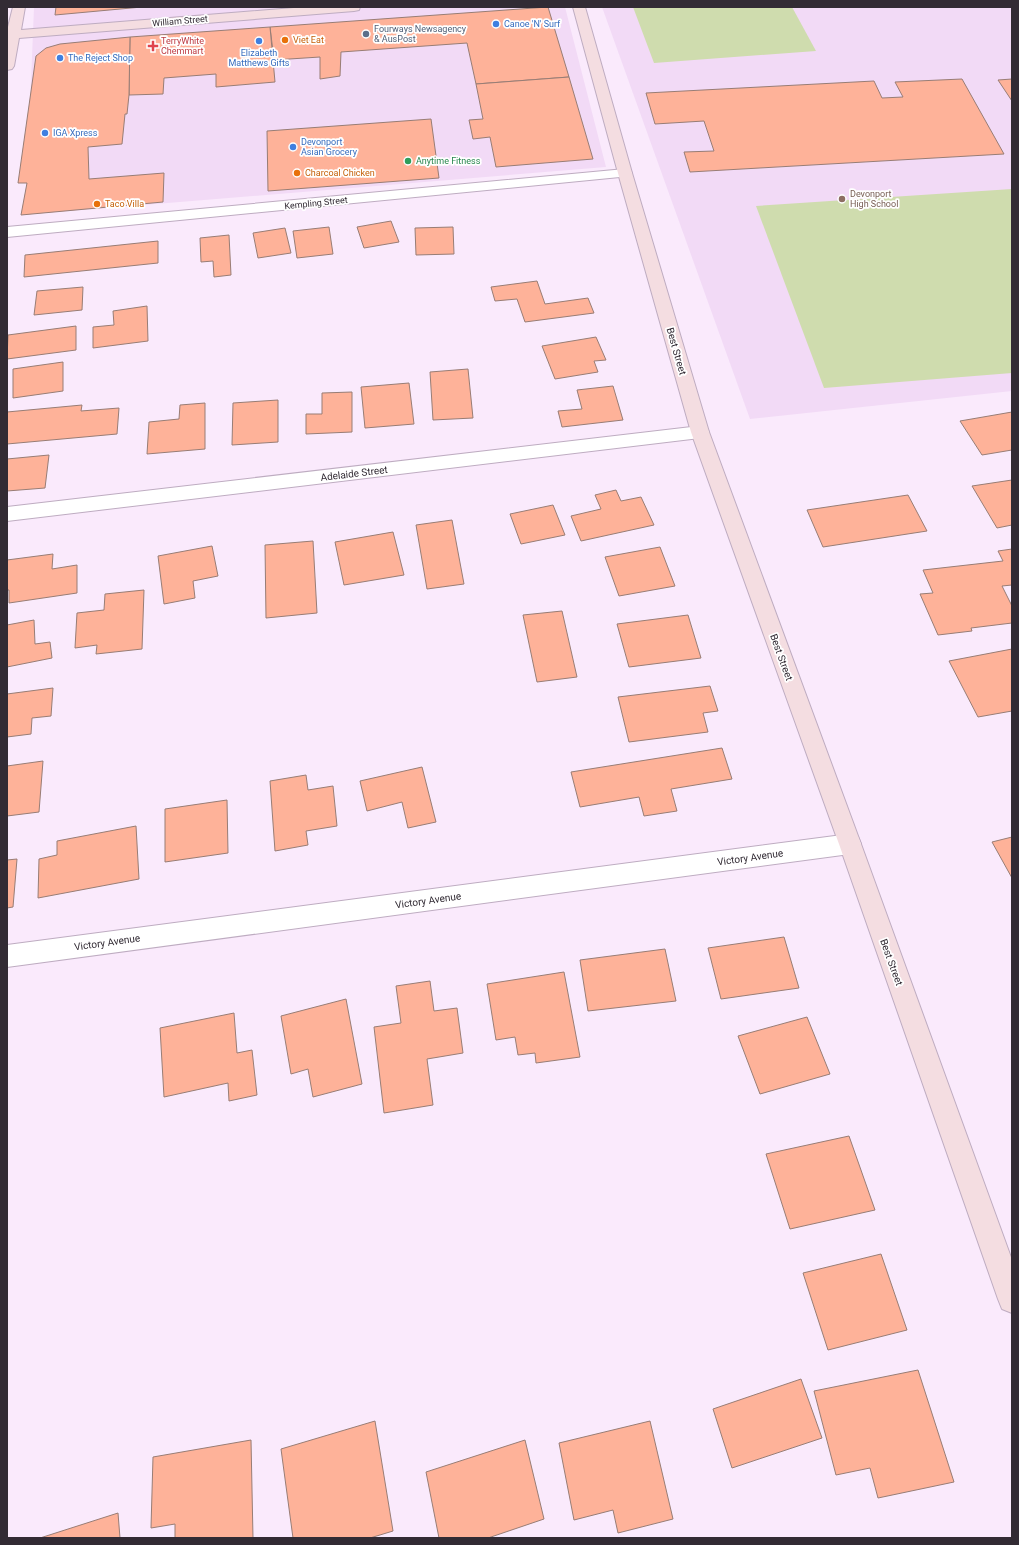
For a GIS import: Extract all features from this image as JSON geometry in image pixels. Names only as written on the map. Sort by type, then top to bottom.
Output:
[{"type":"street","points":[[7,66],[10,35],[19,7]]},
{"type":"street","name":"William Street","points":[[10,35],[354,7]]},
{"type":"street","name":"Best Street","points":[[579,7],[625,173],[700,432],[850,844],[1012,1299]]},
{"type":"street","name":"Kempling Street","points":[[7,232],[625,173]]},
{"type":"street","name":"Adelaide Street","points":[[7,514],[700,432]]},
{"type":"street","name":"Victory Avenue","points":[[7,956],[850,844]]},
{"type":"shaded area","points":[[34,7],[565,7],[606,167],[21,215],[27,183]]},
{"type":"shaded area","name":"Devonport High School","points":[[602,7],[1012,7],[1012,391],[750,419]]},
{"type":"green space","points":[[633,7],[792,7],[816,51],[654,63]]},
{"type":"green space","points":[[1012,189],[1012,373],[824,388],[756,206]]},
{"type":"building","points":[[56,7],[142,7],[55,15]]},
{"type":"building","points":[[548,7],[569,77],[476,84],[467,43],[341,52],[340,76],[320,79],[320,57],[274,60],[270,27]]},
{"type":"building","points":[[270,27],[275,82],[216,87],[216,74],[164,78],[163,94],[129,95],[130,37]]},
{"type":"building","points":[[130,37],[129,95],[127,114],[125,114],[122,144],[88,147],[89,179],[164,173],[163,202],[21,215],[27,183],[18,183],[36,56],[46,48],[60,44]]},
{"type":"building","points":[[569,77],[593,159],[496,167],[490,137],[473,139],[469,120],[483,119],[476,84]]},
{"type":"building","points":[[962,79],[1004,154],[690,172],[684,152],[714,151],[704,121],[655,124],[646,93],[874,81],[882,98],[903,97],[895,82]]},
{"type":"building","points":[[1012,79],[1012,101],[998,80]]},
{"type":"building","points":[[431,119],[439,178],[268,191],[267,131]]},
{"type":"building","points":[[391,221],[399,242],[364,248],[357,227]]},
{"type":"building","points":[[329,227],[333,254],[297,258],[293,231]]},
{"type":"building","points":[[453,227],[454,254],[416,255],[415,228]]},
{"type":"building","points":[[285,228],[291,253],[258,258],[253,233]]},
{"type":"building","points":[[229,235],[231,275],[214,277],[213,261],[201,262],[200,238]]},
{"type":"building","points":[[158,241],[158,263],[24,277],[25,255]]},
{"type":"building","points":[[537,281],[545,304],[588,298],[594,313],[525,322],[517,299],[495,301],[491,287]]},
{"type":"building","points":[[83,287],[82,310],[34,315],[37,291]]},
{"type":"building","points":[[147,306],[148,341],[93,348],[93,327],[114,325],[113,311]]},
{"type":"building","points":[[76,326],[76,350],[7,359],[8,335]]},
{"type":"building","points":[[596,337],[606,360],[594,361],[598,372],[555,379],[542,346]]},
{"type":"building","points":[[63,362],[63,391],[13,398],[13,369]]},
{"type":"building","points":[[468,369],[473,418],[433,420],[430,372]]},
{"type":"building","points":[[409,383],[414,424],[365,428],[361,387]]},
{"type":"building","points":[[613,386],[623,420],[562,427],[558,411],[582,409],[577,390]]},
{"type":"building","points":[[352,392],[352,432],[306,434],[306,414],[322,414],[322,393]]},
{"type":"building","points":[[278,400],[278,442],[232,445],[233,403]]},
{"type":"building","points":[[205,403],[205,449],[147,454],[149,422],[179,419],[180,405]]},
{"type":"building","points":[[82,405],[81,411],[119,408],[117,434],[7,444],[7,412]]},
{"type":"building","points":[[1012,412],[1012,450],[982,455],[960,421]]},
{"type":"building","points":[[49,455],[45,488],[7,491],[7,459]]},
{"type":"building","points":[[1012,480],[1012,525],[997,528],[972,486]]},
{"type":"building","points":[[616,490],[621,501],[641,497],[654,525],[581,541],[571,516],[601,509],[595,495]]},
{"type":"building","points":[[908,495],[927,531],[823,547],[807,510]]},
{"type":"building","points":[[553,505],[565,535],[521,544],[510,514]]},
{"type":"building","points":[[452,520],[464,584],[427,589],[416,525]]},
{"type":"building","points":[[393,532],[404,575],[344,585],[335,542]]},
{"type":"building","points":[[313,541],[317,613],[266,618],[265,545]]},
{"type":"building","points":[[212,546],[218,576],[193,581],[195,598],[164,604],[158,556]]},
{"type":"building","points":[[660,547],[675,586],[619,596],[605,557]]},
{"type":"building","points":[[1012,549],[1012,585],[1002,586],[1012,606],[1012,623],[971,628],[972,631],[938,635],[920,594],[933,593],[923,570],[1003,561],[998,551]]},
{"type":"building","points":[[53,554],[52,569],[77,565],[77,593],[9,603],[9,590],[7,590],[7,560]]},
{"type":"building","points":[[144,590],[142,649],[96,654],[97,645],[75,648],[77,613],[104,610],[105,594]]},
{"type":"building","points":[[562,611],[577,677],[537,682],[523,615]]},
{"type":"building","points":[[688,615],[701,658],[629,667],[617,624]]},
{"type":"building","points":[[34,620],[35,644],[50,642],[52,658],[7,667],[7,625]]},
{"type":"building","points":[[1012,649],[1012,711],[978,717],[949,661]]},
{"type":"building","points":[[710,686],[718,711],[703,713],[708,732],[629,742],[618,697]]},
{"type":"building","points":[[53,688],[51,716],[32,718],[31,734],[7,737],[7,694]]},
{"type":"building","points":[[722,748],[732,779],[671,789],[677,811],[644,816],[639,797],[580,807],[571,772]]},
{"type":"building","points":[[43,761],[39,812],[7,816],[7,766]]},
{"type":"building","points":[[422,767],[436,822],[408,828],[402,802],[367,811],[360,781]]},
{"type":"building","points":[[306,775],[308,790],[333,786],[337,826],[306,831],[308,845],[275,851],[270,781]]},
{"type":"building","points":[[227,800],[228,853],[165,862],[165,809]]},
{"type":"building","points":[[136,826],[139,879],[38,898],[39,859],[57,855],[57,841]]},
{"type":"building","points":[[1012,837],[1012,878],[992,842]]},
{"type":"building","points":[[17,859],[13,907],[7,908],[7,860]]},
{"type":"building","points":[[784,937],[799,988],[721,999],[708,948]]},
{"type":"building","points":[[665,949],[676,1001],[588,1011],[580,960]]},
{"type":"building","points":[[564,972],[580,1057],[536,1063],[535,1053],[518,1055],[515,1037],[496,1040],[487,984]]},
{"type":"building","points":[[430,981],[434,1011],[457,1008],[463,1053],[427,1059],[433,1105],[384,1113],[374,1027],[401,1023],[396,986]]},
{"type":"building","points":[[346,999],[362,1084],[313,1097],[308,1069],[291,1074],[281,1016]]},
{"type":"building","points":[[234,1013],[237,1053],[252,1050],[257,1095],[229,1101],[228,1083],[164,1097],[160,1028]]},
{"type":"building","points":[[807,1017],[830,1074],[760,1094],[738,1036]]},
{"type":"building","points":[[849,1136],[875,1210],[790,1229],[766,1154]]},
{"type":"building","points":[[881,1254],[907,1330],[828,1350],[803,1273]]},
{"type":"building","points":[[918,1370],[954,1482],[878,1498],[870,1468],[836,1475],[814,1391]]},
{"type":"building","points":[[801,1379],[822,1438],[732,1468],[713,1409]]},
{"type":"building","points":[[375,1421],[393,1531],[370,1538],[293,1538],[281,1449]]},
{"type":"building","points":[[650,1421],[673,1519],[618,1533],[613,1510],[574,1520],[559,1443]]},
{"type":"building","points":[[251,1440],[253,1538],[175,1538],[175,1524],[151,1528],[153,1457]]},
{"type":"building","points":[[525,1440],[544,1519],[488,1538],[439,1538],[426,1472]]},
{"type":"building","points":[[118,1513],[120,1538],[40,1538]]},
{"type":"place","name":"Canoe 'N' Surf","points":[[496,24]]},
{"type":"place","name":"Fourways Newsagency & AusPost","points":[[366,34]]},
{"type":"place","name":"Viet Eat","points":[[285,40]]},
{"type":"place","name":"Elizabeth Matthews Gifts","points":[[259,41]]},
{"type":"place","name":"TerryWhite Chemmart","points":[[153,46]]},
{"type":"place","name":"The Reject Shop","points":[[60,58]]},
{"type":"place","name":"IGA Xpress","points":[[45,133]]},
{"type":"place","name":"Devonport Asian Grocery","points":[[293,147]]},
{"type":"place","name":"Anytime Fitness","points":[[408,161]]},
{"type":"place","name":"Charcoal Chicken","points":[[297,173]]},
{"type":"place","name":"Devonport High School","points":[[842,199]]},
{"type":"place","name":"Taco Villa","points":[[97,204]]}]
